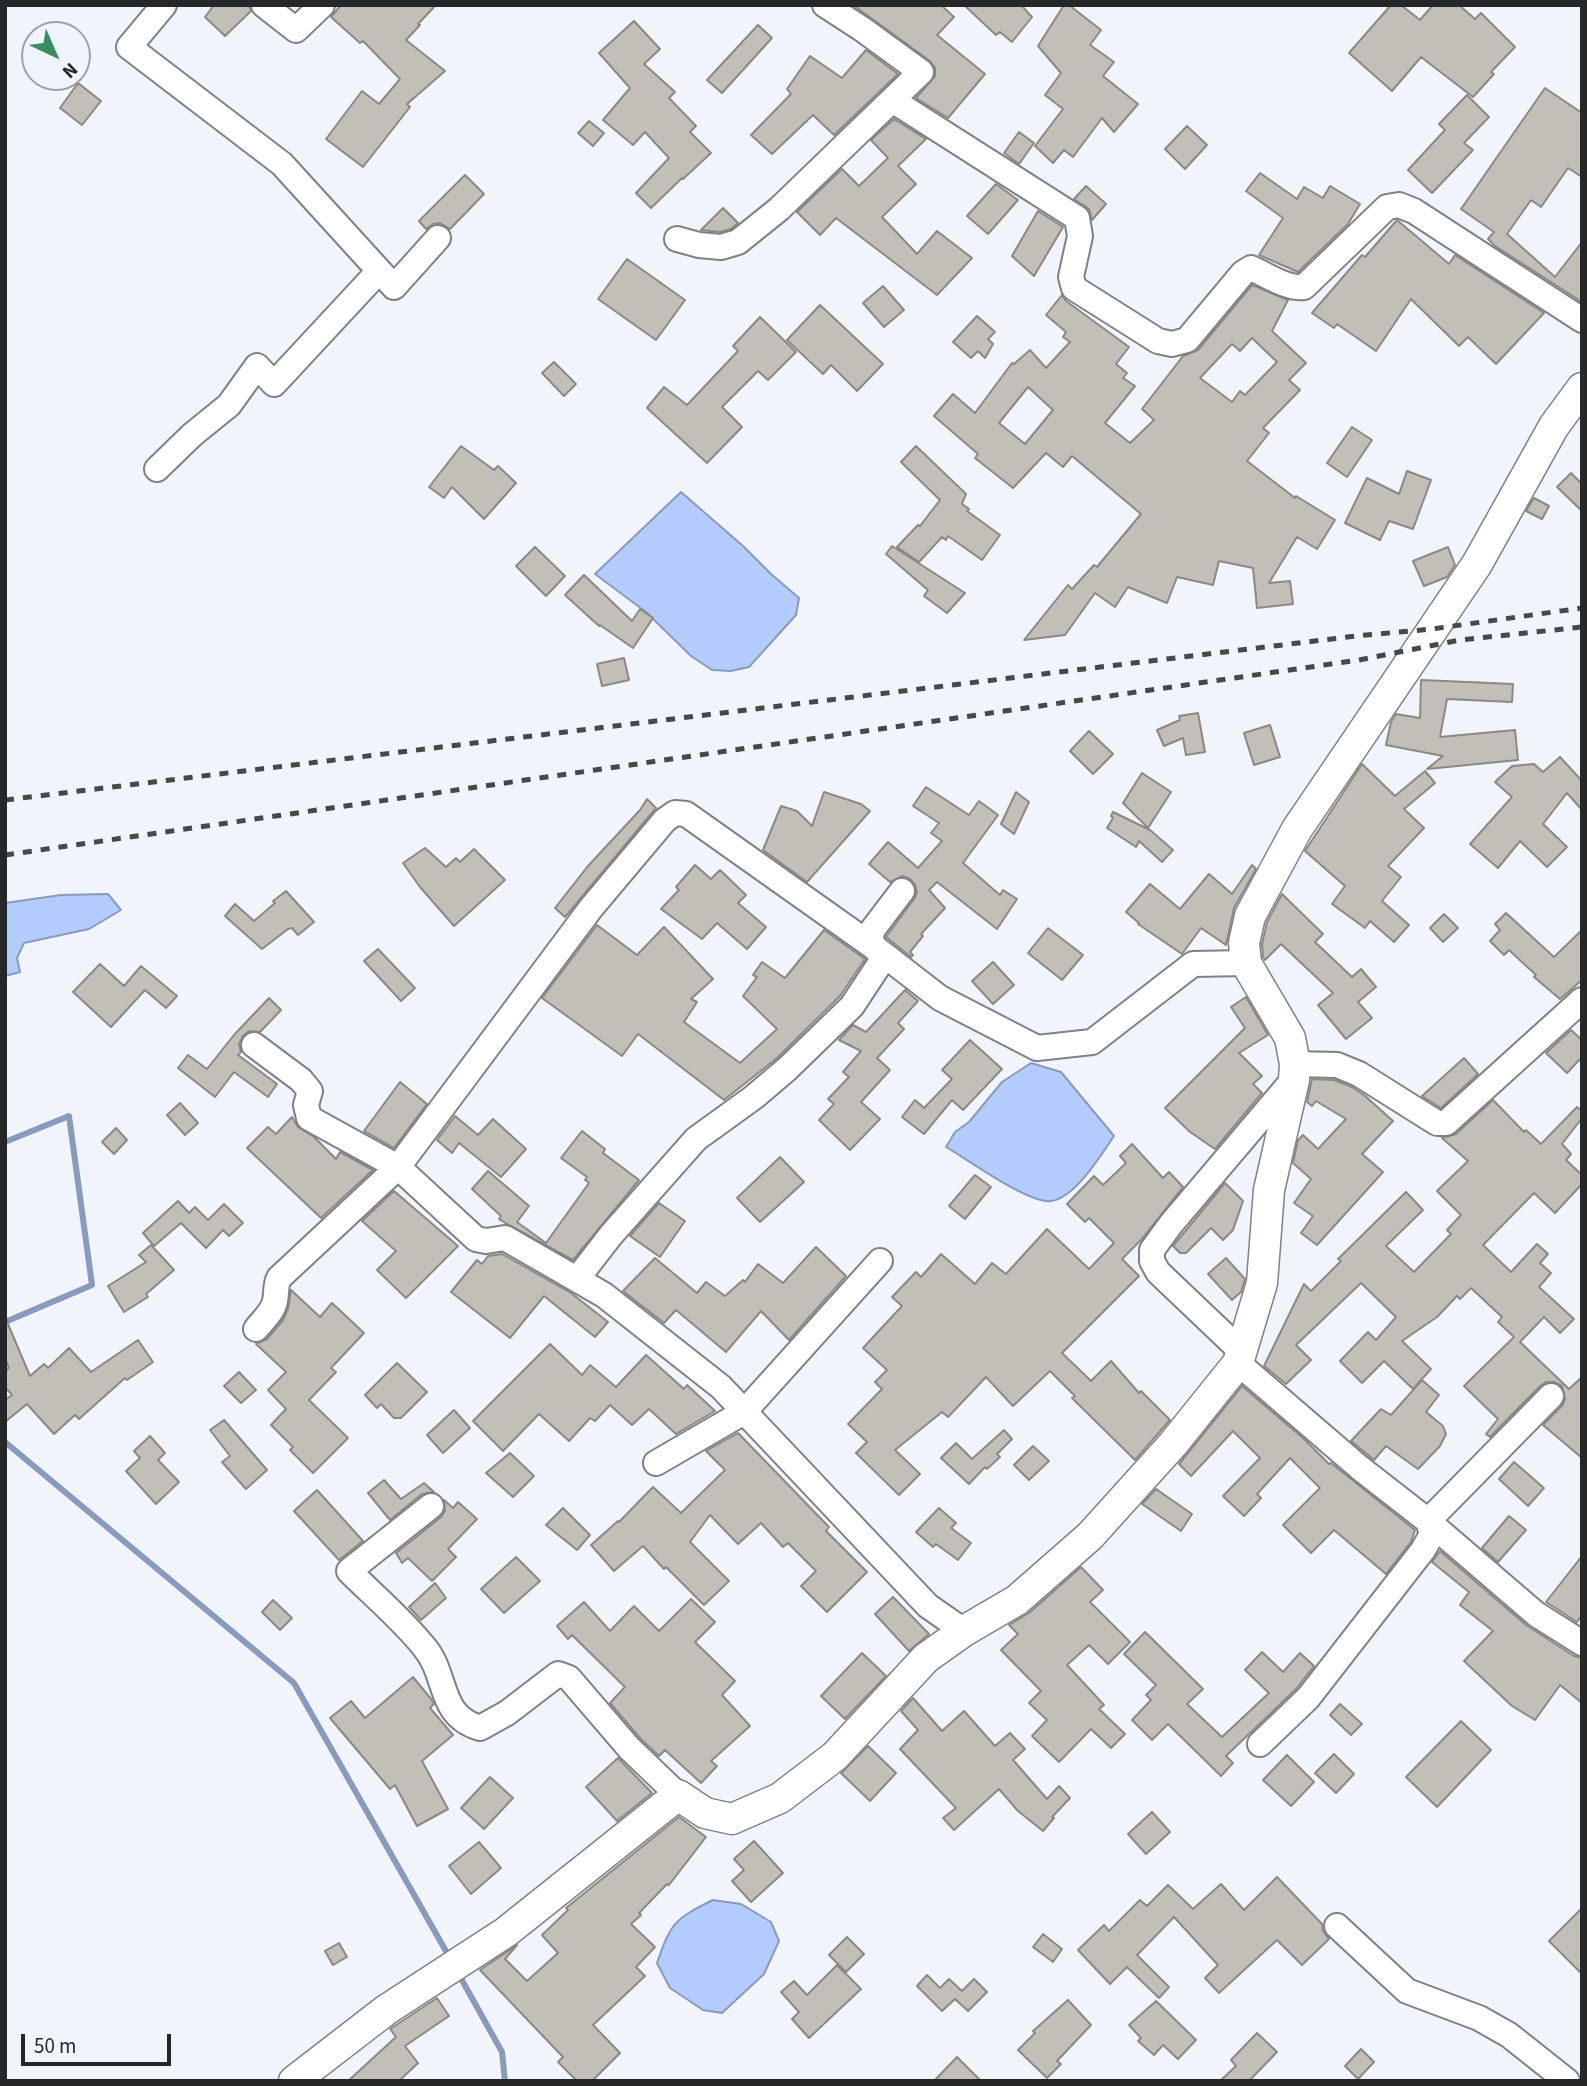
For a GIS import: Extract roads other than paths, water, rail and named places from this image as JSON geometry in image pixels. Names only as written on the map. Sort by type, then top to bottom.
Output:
[{"type":"main road","points":[[294,2081],[386,2010],[506,1932],[678,1795],[705,1813],[732,1819],[780,1798],[835,1756],[926,1658],[964,1631],[1017,1600],[1090,1536],[1173,1444],[1240,1357],[1262,1283],[1269,1190],[1294,1072],[1290,1038],[1246,963],[1244,943],[1250,916],[1297,829],[1477,564],[1554,426],[1582,387]]},
{"type":"street","points":[[164,5],[130,47],[282,164],[394,287],[438,238]]},
{"type":"street","points":[[264,5],[296,30],[322,5]]},
{"type":"street","points":[[677,239],[721,247],[738,242],[779,209],[921,72],[825,5]]},
{"type":"street","points":[[892,100],[1077,218],[1080,236],[1071,277],[1074,288],[1158,341],[1172,344],[1187,340],[1243,273],[1251,268],[1298,288],[1304,287],[1387,207],[1399,205],[1414,211],[1582,320]]},
{"type":"street","points":[[157,468],[229,405],[257,366],[274,384],[379,271]]},
{"type":"street","points":[[256,1329],[275,1301],[279,1278],[398,1167],[591,908],[665,820],[675,813],[686,814],[940,998],[1037,1048],[1092,1042],[1193,964],[1246,963]]},
{"type":"street","points":[[577,1279],[611,1235],[696,1139],[787,1069],[852,1006],[883,959],[870,940],[873,929],[902,891]]},
{"type":"street","points":[[1582,1000],[1446,1123],[1437,1122],[1359,1074],[1337,1065],[1294,1072],[1152,1250],[1152,1261],[1158,1272],[1240,1357],[1360,1468],[1428,1521],[1536,1614],[1582,1643]]},
{"type":"street","points":[[254,1045],[301,1080],[310,1091],[306,1105],[309,1118],[398,1167],[475,1239],[486,1241],[505,1238],[604,1295],[721,1387],[928,1606],[964,1631]]},
{"type":"street","points":[[656,1463],[744,1412],[880,1261]]},
{"type":"street","points":[[1428,1521],[1551,1396]]},
{"type":"street","points":[[431,1506],[349,1571],[426,1649],[456,1716],[467,1724],[480,1728],[507,1713],[558,1674],[569,1678],[613,1732],[678,1795]]},
{"type":"street","points":[[1260,1744],[1308,1698],[1423,1550],[1432,1534],[1428,1521]]},
{"type":"street","points":[[1337,1926],[1407,1991],[1479,2018],[1508,2035],[1567,2081]]},
{"type":"water","points":[[681,492],[799,598],[796,615],[749,667],[731,671],[712,670],[691,656],[646,612],[595,574]]},
{"type":"water","points":[[108,894],[121,910],[89,929],[24,943],[17,958],[20,972],[5,976],[5,903],[61,895]]},
{"type":"water","points":[[1031,1063],[1061,1072],[1114,1136],[1078,1184],[1060,1198],[1051,1201],[1041,1200],[1014,1189],[946,1147],[955,1132],[969,1122],[1002,1082]]},
{"type":"water","points":[[713,1900],[741,1904],[771,1922],[779,1941],[764,1974],[722,2013],[703,2010],[670,1988],[657,1963],[666,1939],[676,1924],[690,1912]]},
{"type":"waterway","points":[[5,1142],[69,1116],[92,1285],[5,1322]]},
{"type":"waterway","points":[[5,1442],[294,1683],[451,1960]]},
{"type":"waterway","points":[[458,1973],[502,2052],[505,2081]]},
{"type":"railway","points":[[5,800],[1432,629],[1582,608]]},
{"type":"railway","points":[[5,855],[1359,660],[1460,640],[1582,627]]}]
